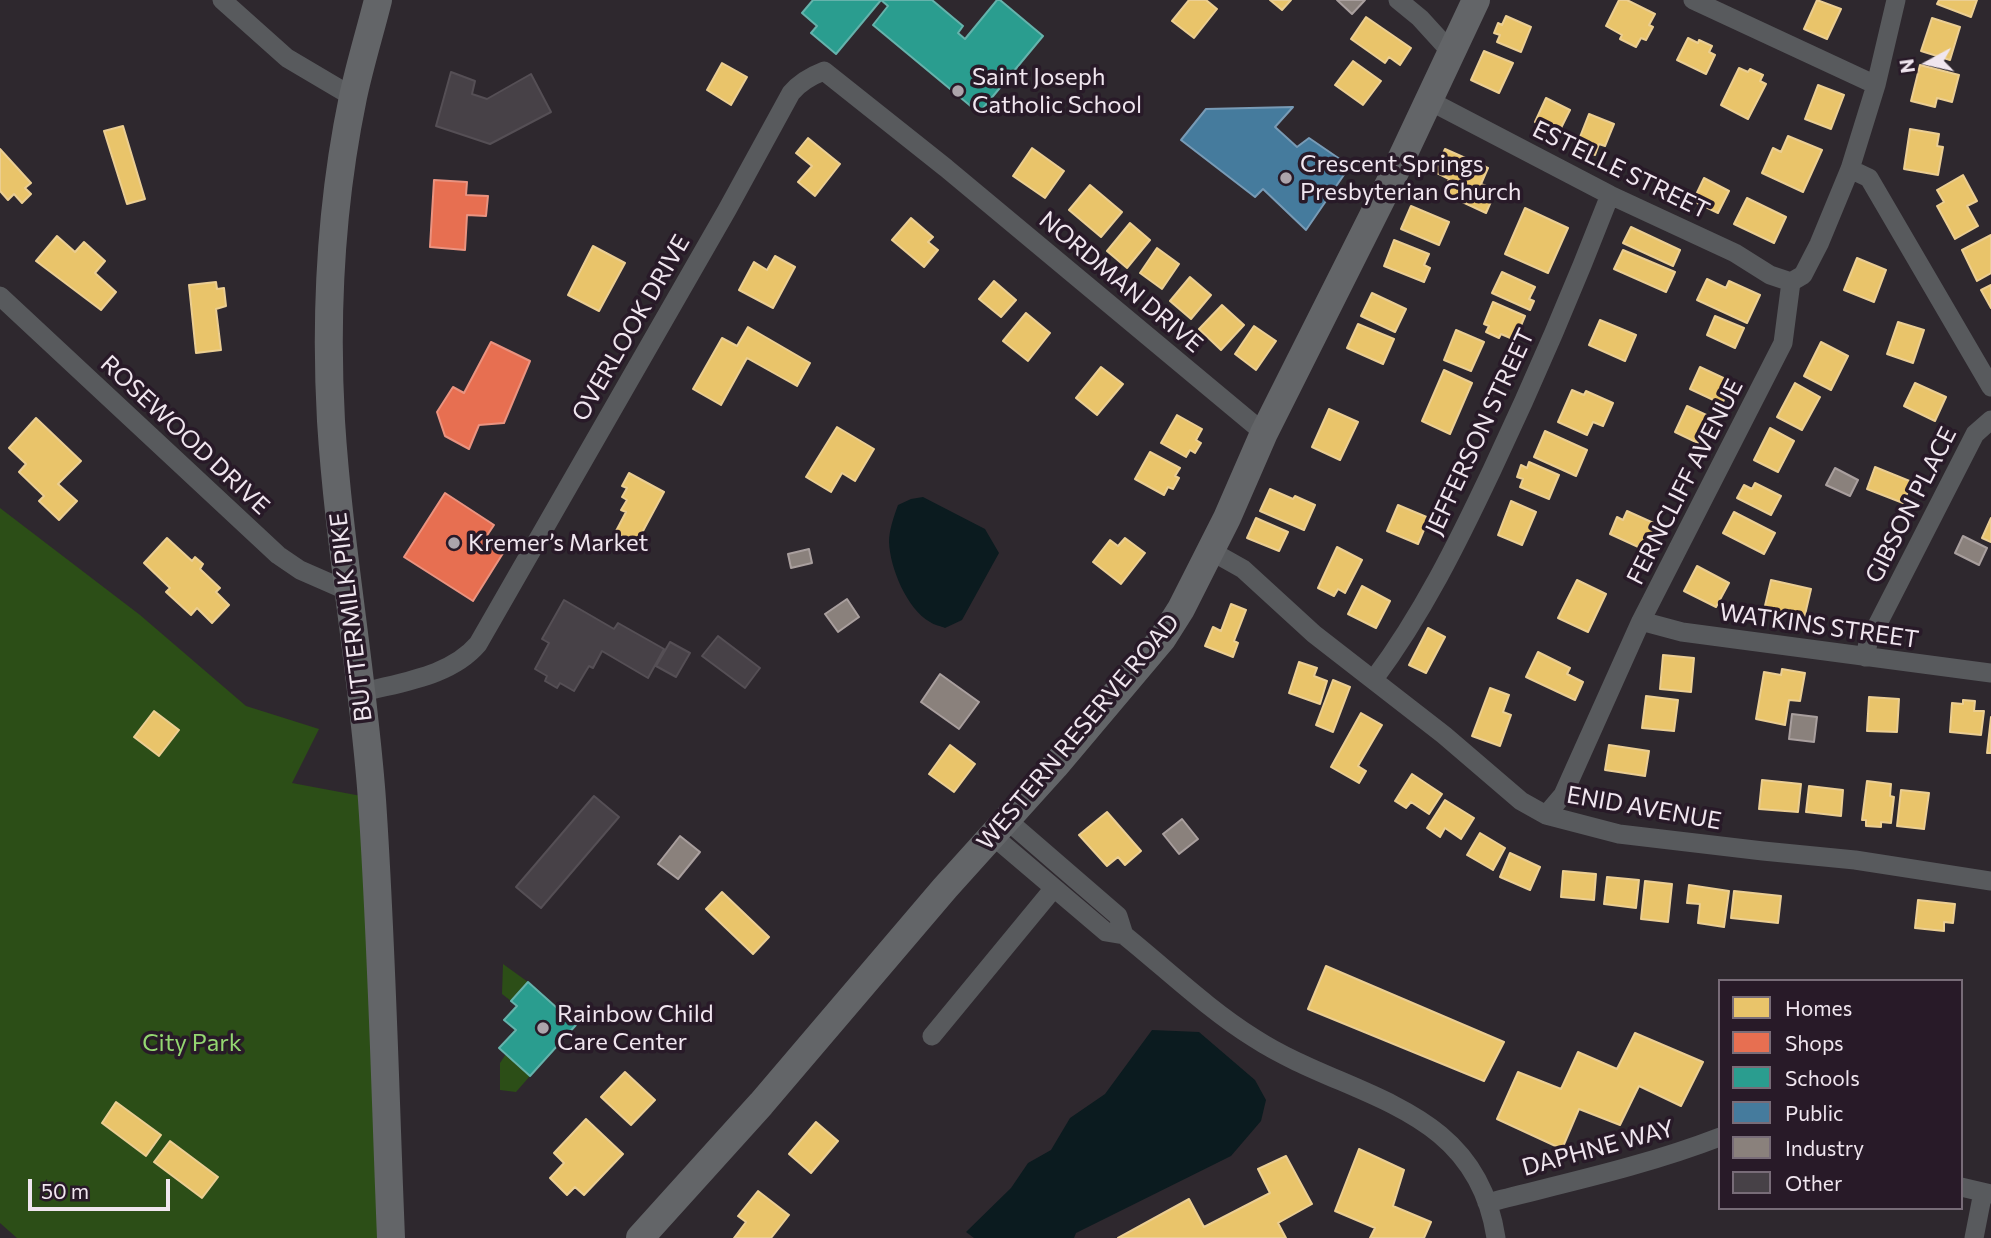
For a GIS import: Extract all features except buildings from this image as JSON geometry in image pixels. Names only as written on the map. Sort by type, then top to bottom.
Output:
[{"type":"street","points":[[222,0],[287,58],[353,97]]},
{"type":"street","name":"BUTTERMILK PIKE","points":[[378,0],[353,97],[340,180],[332,250],[329,341],[331,420],[372,798],[391,1238]]},
{"type":"street","points":[[1398,0],[1420,18],[1451,52]]},
{"type":"street","name":"WESTERN RESERVE ROAD","points":[[640,1238],[761,1104],[1162,639],[1211,551],[1264,433],[1476,0]]},
{"type":"street","points":[[1693,0],[1876,85]]},
{"type":"street","points":[[1791,282],[1803,275],[1850,169],[1876,85],[1896,0]]},
{"type":"street","name":"OVERLOOK DRIVE","points":[[360,693],[429,675],[461,660],[478,644],[798,85],[824,71],[946,168]]},
{"type":"street","name":"ESTELLE STREET","points":[[1428,100],[1610,195],[1735,253],[1770,275],[1791,282]]},
{"type":"street","name":"NORDMAN DRIVE","points":[[946,168],[1264,433]]},
{"type":"street","points":[[1850,169],[1869,178],[1991,387]]},
{"type":"street","name":"JEFFERSON STREET","points":[[1374,679],[1412,624],[1475,505],[1547,350],[1610,195]]},
{"type":"street","name":"FERNCLIFF AVENUE","points":[[1546,815],[1563,795],[1642,621],[1783,343],[1791,282]]},
{"type":"street","name":"ROSEWOOD DRIVE","points":[[0,296],[278,555],[300,570],[348,591]]},
{"type":"street","name":"GIBSON PLACE","points":[[1865,657],[1868,643],[1975,434],[1991,420]]},
{"type":"street","name":"ENID AVENUE","points":[[1211,551],[1243,569],[1314,634],[1374,679],[1521,801],[1546,815],[1619,834],[1855,860],[1991,881]]},
{"type":"street","name":"WATKINS STREET","points":[[1642,621],[1682,632],[1991,673]]},
{"type":"street","points":[[1000,828],[1054,888],[1106,932],[1124,935],[1252,1037],[1280,1053],[1396,1105],[1437,1130],[1466,1161],[1493,1216],[1496,1238]]},
{"type":"street","points":[[1000,828],[1118,916],[1124,935]]},
{"type":"street","points":[[932,1037],[1054,888]]},
{"type":"street","name":"DAPHNE WAY","points":[[1487,1203],[1618,1170],[1718,1139]]},
{"type":"street","points":[[1963,1187],[1987,1193],[1974,1238]]},
{"type":"green space","name":"City Park","points":[[0,508],[140,615],[246,706],[319,729],[292,783],[372,798],[391,1238],[17,1238],[0,1223]]},
{"type":"green space","points":[[503,964],[528,982],[511,1001],[502,994]]},
{"type":"green space","points":[[506,1054],[530,1076],[516,1092],[500,1090],[500,1063]]},
{"type":"shaded area","points":[[923,497],[985,529],[999,553],[962,620],[945,628],[930,622],[914,608],[901,587],[890,552],[890,533],[898,505]]},
{"type":"shaded area","points":[[1152,1030],[1199,1032],[1255,1080],[1266,1100],[1261,1121],[1231,1156],[1076,1233],[1074,1238],[974,1238],[966,1232],[1011,1188],[1028,1163],[1051,1150],[1070,1118],[1105,1094]]},
{"type":"place","name":"Saint Joseph Catholic School","points":[[958,91]]},
{"type":"place","name":"Crescent Springs Presbyterian Church","points":[[1286,178]]},
{"type":"place","name":"Kremer’s Market","points":[[454,543]]},
{"type":"place","name":"Rainbow Child Care Center","points":[[543,1028]]}]
